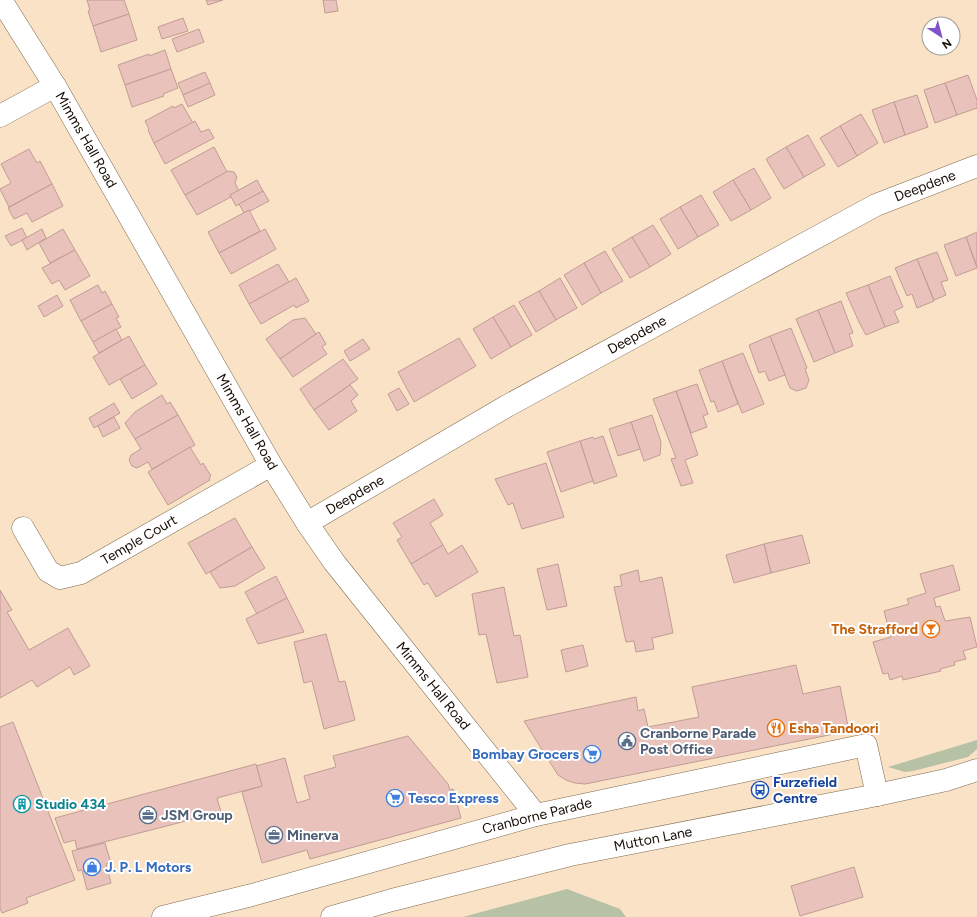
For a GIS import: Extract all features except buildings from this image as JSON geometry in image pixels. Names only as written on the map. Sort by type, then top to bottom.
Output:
[{"type":"street","name":"Mimms Hall Road","points":[[1,0],[55,86],[271,465],[307,523],[334,562],[536,815]]},
{"type":"street","points":[[0,116],[55,86]]},
{"type":"street","name":"Deepdene","points":[[307,523],[507,406],[876,204],[977,166]]},
{"type":"street","name":"Temple Court","points":[[23,528],[48,571],[60,578],[81,573],[271,465]]},
{"type":"street","name":"Cranborne Parade","points":[[163,917],[252,895],[536,815],[866,745],[877,795]]},
{"type":"street","name":"Mutton Lane","points":[[332,917],[392,900],[570,855],[877,795],[946,780],[977,770]]},
{"type":"green space","points":[[977,740],[977,749],[968,757],[905,772],[888,767]]},
{"type":"green space","points":[[567,889],[620,909],[626,917],[463,917]]},
{"type":"place","name":"The Strafford","points":[[931,629]]},
{"type":"place","name":"Esha Tandoori","points":[[776,728]]},
{"type":"place","name":"Cranborne Parade Post Office","points":[[627,741]]},
{"type":"place","name":"Bombay Grocers","points":[[592,754]]},
{"type":"place","name":"Furzefield Centre","points":[[760,790]]},
{"type":"place","name":"Tesco Express","points":[[395,798]]},
{"type":"place","name":"Studio 434","points":[[22,804]]},
{"type":"place","name":"JSM Group","points":[[148,815]]},
{"type":"place","name":"Minerva","points":[[274,835]]},
{"type":"place","name":"J. P. L Motors","points":[[92,867]]}]
